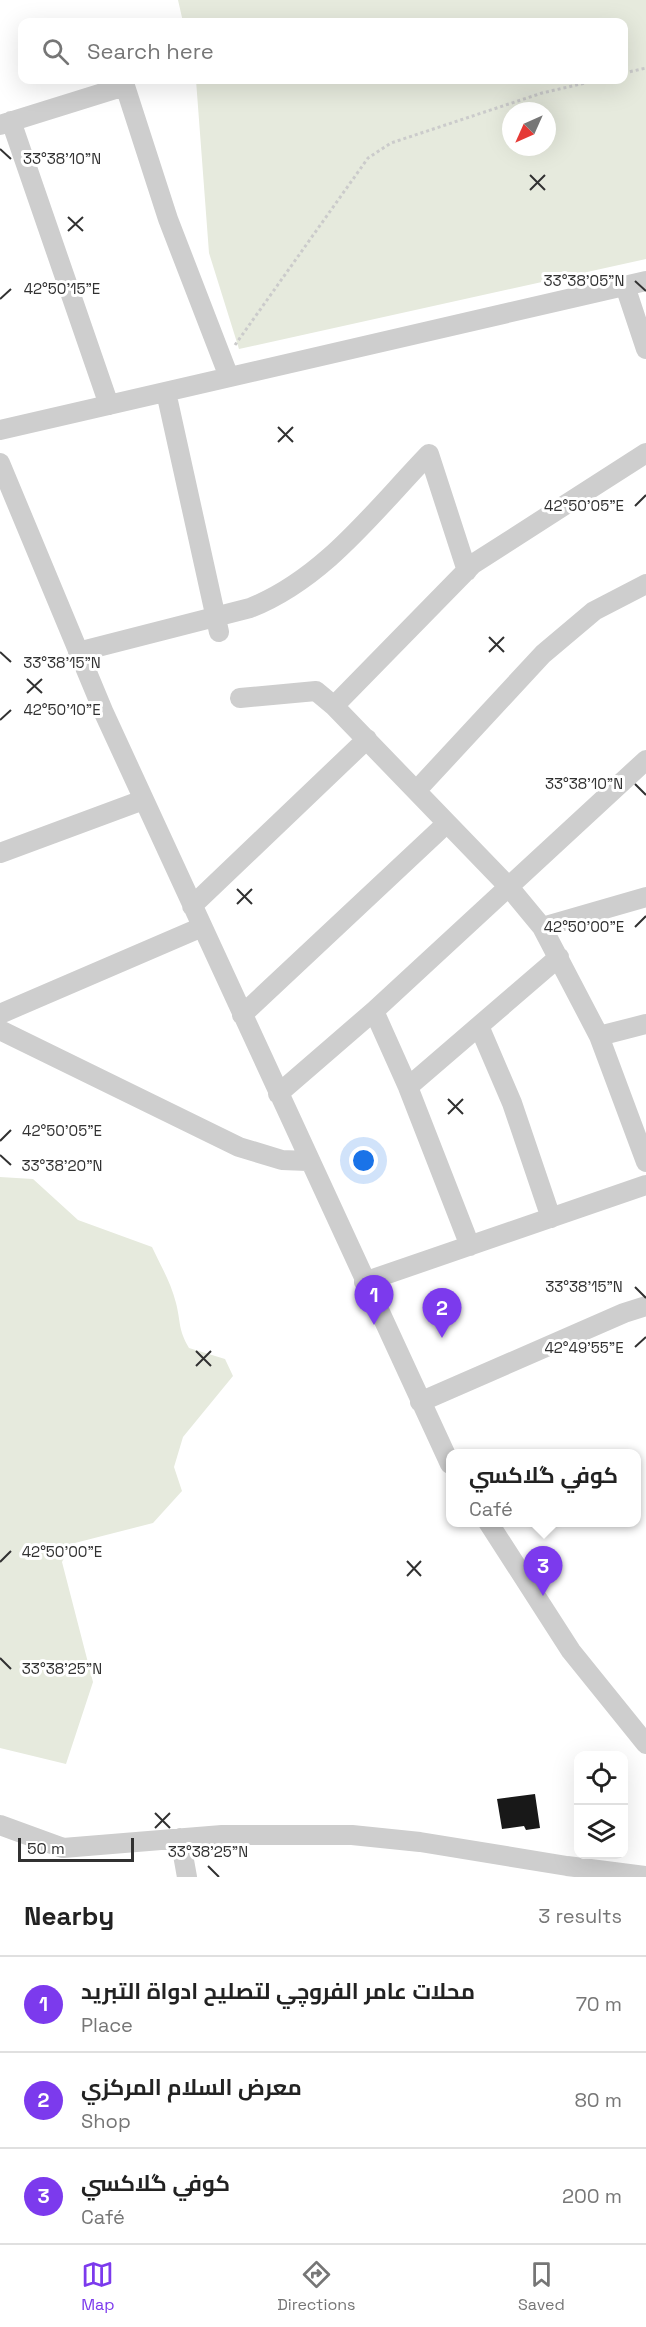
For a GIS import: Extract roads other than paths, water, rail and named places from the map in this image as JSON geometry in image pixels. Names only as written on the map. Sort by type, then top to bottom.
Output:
[{"type":"street","points":[[109,405],[6,123],[125,86],[168,219],[226,369]]},
{"type":"street","points":[[0,430],[166,392],[226,369],[646,281]]},
{"type":"street","points":[[625,286],[646,349]]},
{"type":"street","points":[[166,392],[217,624]]},
{"type":"street","points":[[334,706],[467,571],[590,487],[646,453]]},
{"type":"street","points":[[78,652],[217,624],[274,598],[328,560],[429,454],[467,571]]},
{"type":"street","points":[[0,463],[78,652],[143,800],[446,1456]]},
{"type":"street","points":[[416,790],[543,654],[594,611],[646,584]]},
{"type":"street","points":[[240,698],[315,691],[334,706],[367,739],[508,886],[542,927],[599,1036],[646,1162]]},
{"type":"street","points":[[192,906],[367,739]]},
{"type":"street","points":[[278,1094],[374,1011],[646,760]]},
{"type":"street","points":[[0,853],[143,800]]},
{"type":"street","points":[[242,1016],[447,823]]},
{"type":"street","points":[[542,927],[646,897]]},
{"type":"street","points":[[0,1014],[202,927]]},
{"type":"street","points":[[408,1087],[559,957]]},
{"type":"street","points":[[374,1011],[408,1087],[470,1246]]},
{"type":"street","points":[[599,1036],[646,1024]]},
{"type":"street","points":[[479,1026],[512,1103],[550,1218]]},
{"type":"street","points":[[0,1030],[239,1147],[282,1160],[308,1161]]},
{"type":"street","points":[[364,1282],[646,1185]]},
{"type":"street","points":[[420,1402],[624,1313],[646,1306]]},
{"type":"street","points":[[491,1527],[571,1651],[646,1744]]},
{"type":"street","points":[[0,1826],[63,1848],[222,1835],[352,1835],[420,1842],[567,1866],[646,1876]]},
{"type":"street","points":[[180,1838],[187,1877]]},
{"type":"place","name":"محلات عامر الفروچي لتصليح ادواة التبريد","points":[[374,1325]]},
{"type":"place","name":"معرض السلام المركزي","points":[[442,1338]]},
{"type":"place","name":"كوفي گلاكسي","points":[[543,1596]]}]
